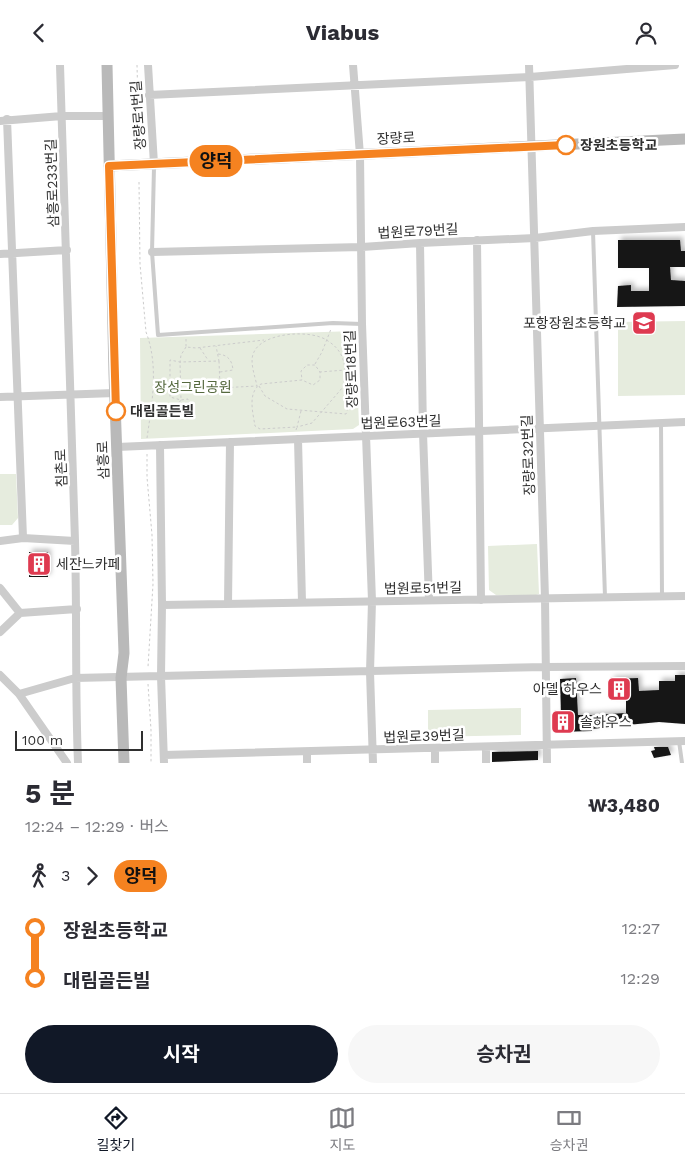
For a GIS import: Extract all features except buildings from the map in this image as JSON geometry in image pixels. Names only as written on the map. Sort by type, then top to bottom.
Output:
[{"type":"main road","name":"삼흥로","points":[[107,65],[114,393],[124,653],[120,678],[124,763]]},
{"type":"main road","name":"장량로","points":[[109,166],[685,139]]},
{"type":"street","name":"삼흥로233번길","points":[[60,65],[67,250]]},
{"type":"street","name":"장량로1번길","points":[[148,65],[154,164]]},
{"type":"street","name":"장량로18번길","points":[[353,65],[360,155],[362,323],[372,601],[370,672],[373,763]]},
{"type":"street","name":"장량로32번길","points":[[529,65],[545,598],[547,763]]},
{"type":"street","points":[[149,95],[530,77],[675,65]]},
{"type":"street","points":[[23,538],[13,254],[4,120],[62,116],[108,116]]},
{"type":"street","name":"법원로79번길","points":[[152,252],[362,247],[535,238],[593,231],[685,227]]},
{"type":"street","points":[[478,240],[481,600]]},
{"type":"street","points":[[420,243],[423,433],[429,600]]},
{"type":"street","points":[[0,255],[67,250]]},
{"type":"street","name":"침촌로","points":[[67,250],[76,541],[75,678],[78,763]]},
{"type":"street","points":[[0,397],[114,393]]},
{"type":"street","name":"법원로63번길","points":[[117,447],[685,422]]},
{"type":"street","points":[[298,439],[302,602]]},
{"type":"street","points":[[228,604],[230,442]]},
{"type":"street","points":[[160,445],[161,676],[164,759]]},
{"type":"street","points":[[0,541],[23,538],[76,541]]},
{"type":"street","points":[[0,588],[20,613]]},
{"type":"street","name":"법원로51번길","points":[[162,605],[685,596]]},
{"type":"street","points":[[0,632],[20,613],[77,609]]},
{"type":"street","points":[[19,694],[75,678],[545,667],[685,666]]},
{"type":"street","points":[[0,675],[19,694],[67,763]]},
{"type":"street","name":"법원로39번길","points":[[164,759],[232,753],[682,741]]},
{"type":"street","points":[[486,747],[486,763]]},
{"type":"street","points":[[435,748],[435,763]]},
{"type":"street","points":[[307,751],[307,763]]},
{"type":"street","points":[[232,753],[233,763]]},
{"type":"lane","points":[[154,164],[152,252],[158,335],[333,323],[362,323]]},
{"type":"lane","points":[[593,231],[605,597]]},
{"type":"lane","points":[[661,423],[662,597]]},
{"type":"lane","points":[[682,741],[682,763]]},
{"type":"path","points":[[137,65],[138,143]]},
{"type":"path","points":[[139,182],[140,264],[146,332],[154,370],[146,445],[152,535],[151,643],[148,677],[151,763]]},
{"type":"path","points":[[315,365],[333,323]]},
{"type":"path","points":[[169,416],[181,400],[180,362],[181,355],[186,347],[185,333]]},
{"type":"path","points":[[258,385],[252,401],[255,426],[260,429],[297,427],[312,423],[322,411],[343,387],[345,370],[341,353],[327,339],[293,334],[270,337],[260,343],[253,353],[253,369],[258,385],[266,396],[287,409],[322,411],[346,414],[349,406],[347,393],[343,387]]},
{"type":"path","points":[[186,347],[216,346],[265,340]]},
{"type":"path","points":[[216,346],[219,361],[220,388]]},
{"type":"path","points":[[200,347],[208,360]]},
{"type":"path","points":[[218,353],[226,355],[232,362],[233,369],[220,372]]},
{"type":"path","points":[[150,416],[188,416],[188,399],[181,400],[170,397],[170,361],[219,361]]},
{"type":"path","points":[[302,380],[301,371],[307,365],[315,365]]},
{"type":"path","points":[[182,390],[302,380],[314,385],[320,380],[320,372],[315,365]]},
{"type":"path","points":[[320,372],[364,370]]},
{"type":"path","points":[[298,439],[294,437],[301,410]]},
{"type":"green space","points":[[685,321],[685,395],[618,396],[618,322]]},
{"type":"green space","name":"장성그린공원","points":[[355,331],[359,425],[353,429],[141,439],[140,338]]},
{"type":"green space","points":[[0,474],[16,474],[18,518],[12,525],[0,525]]},
{"type":"green space","points":[[537,544],[539,594],[496,595],[489,590],[488,546]]},
{"type":"green space","points":[[521,708],[521,735],[428,737],[428,710]]},
{"type":"bus line","name":"양덕","points":[[116,411],[109,166],[566,145]]},
{"type":"place","name":"장원초등학교","points":[[566,145]]},
{"type":"place","name":"포항장원초등학교","points":[[644,323]]},
{"type":"place","name":"대림골든빌","points":[[116,411]]},
{"type":"place","name":"세잔느카페","points":[[39,564]]},
{"type":"place","name":"아델 하우스","points":[[619,689]]},
{"type":"place","name":"솔하우스","points":[[563,722]]}]
